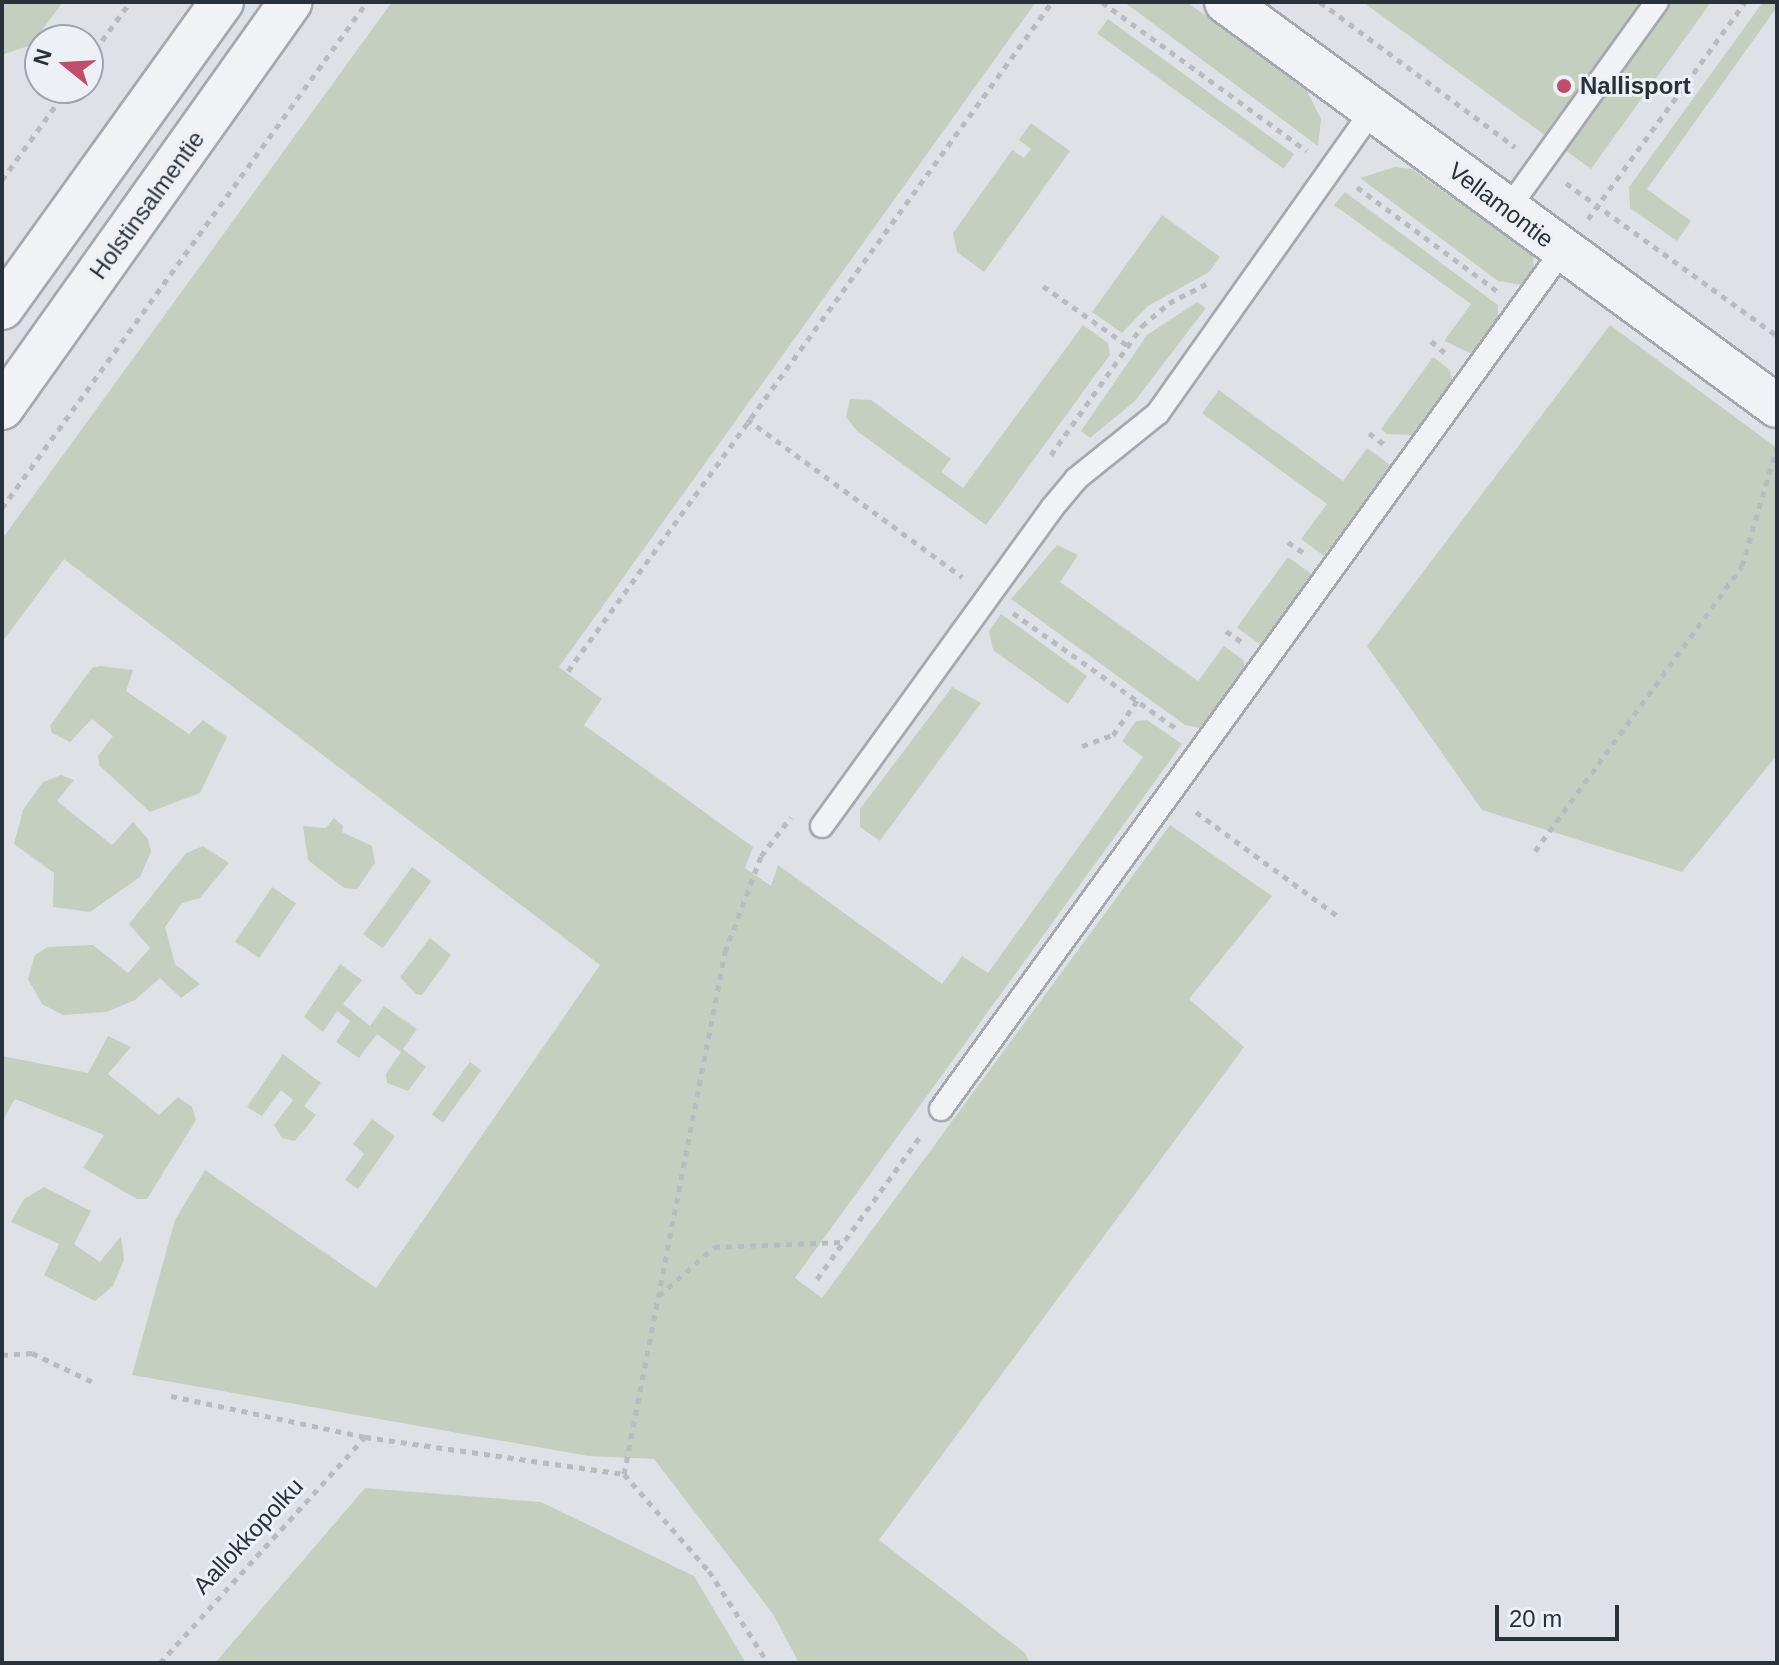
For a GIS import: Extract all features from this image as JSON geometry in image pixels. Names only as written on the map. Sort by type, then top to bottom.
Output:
[{"type":"street","points":[[2,308],[222,2]]},
{"type":"street","name":"Holstinsalmentie","points":[[2,408],[291,2]]},
{"type":"street","name":"Vellamontie","points":[[1226,2],[1777,406]]},
{"type":"lane","points":[[1508,209],[1657,2]]},
{"type":"lane","points":[[822,826],[1052,508],[1076,479],[1158,413],[1374,108]]},
{"type":"lane","points":[[941,1109],[1562,251]]},
{"type":"path","points":[[104,38],[130,2]]},
{"type":"path","points":[[2,508],[367,2]]},
{"type":"path","points":[[568,671],[747,419],[1052,2]]},
{"type":"path","points":[[1320,2],[1397,61]]},
{"type":"path","points":[[1562,251],[1745,2]]},
{"type":"path","points":[[2,180],[57,104]]},
{"type":"path","points":[[1626,227],[1777,336]]},
{"type":"path","points":[[1043,286],[1127,345]]},
{"type":"path","points":[[1535,851],[1742,566],[1777,447]]},
{"type":"path","points":[[1082,746],[1113,735],[1137,701]]},
{"type":"path","points":[[1170,792],[1336,915]]},
{"type":"path","points":[[817,1279],[941,1109]]},
{"type":"path","points":[[658,1296],[714,1247],[843,1242]]},
{"type":"path","points":[[2,1355],[32,1353],[93,1382]]},
{"type":"path","points":[[171,1396],[365,1437],[624,1474],[709,1571],[768,1663]]},
{"type":"path","name":"Aallokkopolku","points":[[160,1663],[365,1437]]},
{"type":"green space","points":[[2,2],[63,2],[47,24],[24,24],[24,47],[2,55]]},
{"type":"green space","points":[[392,2],[1036,2],[559,667],[602,699],[584,725],[753,847],[745,868],[771,886],[778,865],[942,984],[962,956],[988,973],[1143,757],[1122,741],[1136,721],[1147,720],[1182,744],[795,1278],[822,1298],[1170,825],[1272,896],[1189,999],[1244,1047],[879,1540],[1025,1653],[1030,1663],[799,1663],[773,1614],[654,1459],[588,1456],[132,1375],[175,1220],[205,1170],[376,1288],[600,965],[64,559],[2,642],[2,539]]},
{"type":"green space","points":[[1124,2],[1187,2],[1307,91],[1321,119],[1318,146]]},
{"type":"green space","name":"Nallisport","points":[[1363,2],[1711,2],[1591,169]]},
{"type":"green space","points":[[1763,2],[1777,2],[1777,7],[1647,189],[1691,221],[1677,241],[1630,208],[1629,187]]},
{"type":"green space","points":[[1108,19],[1294,154],[1283,169],[1097,34]]},
{"type":"green space","points":[[1031,123],[1070,151],[984,272],[957,252],[953,233],[1012,150],[1024,158],[1031,149],[1019,140]]},
{"type":"green space","points":[[1395,167],[1412,169],[1533,255],[1534,271],[1522,285],[1498,281],[1360,178]]},
{"type":"green space","points":[[1345,192],[1498,305],[1498,317],[1472,354],[1444,341],[1471,304],[1334,205]]},
{"type":"green space","points":[[1162,215],[1220,257],[1209,272],[1148,306],[1122,333],[1092,312]]},
{"type":"green space","points":[[1197,302],[1206,308],[1135,401],[1090,438],[1081,431],[1147,335]]},
{"type":"green space","points":[[1083,325],[1108,343],[1110,355],[986,525],[857,431],[846,417],[850,399],[871,400],[951,459],[941,472],[963,488]]},
{"type":"green space","points":[[1610,325],[1777,448],[1777,755],[1682,872],[1482,810],[1367,646]]},
{"type":"green space","points":[[1433,357],[1450,370],[1452,380],[1412,435],[1387,434],[1381,429]]},
{"type":"green space","points":[[1219,390],[1343,481],[1367,448],[1390,465],[1324,556],[1301,539],[1327,504],[1202,413]]},
{"type":"green space","points":[[1057,545],[1078,555],[1060,582],[1198,681],[1224,646],[1243,660],[1245,668],[1200,728],[1185,725],[1011,599]]},
{"type":"green space","points":[[1288,557],[1311,574],[1260,644],[1237,627]]},
{"type":"green space","points":[[1001,614],[1087,676],[1068,704],[993,650],[989,631]]},
{"type":"green space","points":[[92,668],[133,670],[126,691],[189,734],[203,720],[227,737],[200,793],[150,812],[99,765],[98,756],[113,736],[92,719],[70,742],[52,733],[50,726],[69,699]]},
{"type":"green space","points":[[952,687],[981,703],[880,841],[860,827],[860,809]]},
{"type":"green space","points":[[61,775],[74,780],[57,801],[112,845],[133,822],[148,839],[151,852],[140,877],[90,912],[53,907],[54,873],[14,844],[23,810],[43,782]]},
{"type":"green space","points":[[334,818],[343,826],[342,832],[372,846],[375,863],[357,889],[344,888],[308,860],[303,826],[326,828]]},
{"type":"green space","points":[[203,846],[229,863],[200,898],[182,903],[165,927],[175,964],[200,984],[181,998],[160,978],[135,1000],[106,1012],[63,1015],[42,1004],[28,979],[35,955],[48,947],[93,945],[128,973],[150,948],[129,924],[186,853]]},
{"type":"green space","points":[[412,867],[431,881],[383,948],[363,934]]},
{"type":"green space","points":[[272,887],[296,903],[259,958],[235,942]]},
{"type":"green space","points":[[430,938],[451,955],[422,995],[416,994],[400,977]]},
{"type":"green space","points":[[340,964],[362,980],[343,1004],[370,1026],[384,1006],[417,1029],[403,1049],[426,1067],[408,1091],[387,1083],[386,1074],[401,1052],[377,1034],[359,1058],[336,1042],[350,1021],[337,1011],[323,1032],[304,1017]]},
{"type":"green space","points":[[108,1036],[131,1047],[108,1074],[159,1115],[178,1097],[192,1107],[196,1120],[147,1199],[137,1199],[83,1168],[104,1135],[15,1099],[2,1122],[2,1056],[88,1073]]},
{"type":"green space","points":[[283,1054],[321,1083],[304,1106],[316,1115],[295,1141],[282,1138],[274,1125],[293,1100],[281,1090],[262,1116],[247,1107]]},
{"type":"green space","points":[[470,1062],[481,1070],[443,1123],[432,1115]]},
{"type":"green space","points":[[372,1119],[395,1136],[358,1189],[345,1180],[364,1154],[353,1144]]},
{"type":"green space","points":[[44,1187],[91,1211],[74,1244],[100,1262],[121,1236],[124,1260],[113,1286],[95,1301],[44,1275],[59,1244],[11,1222],[24,1199]]},
{"type":"green space","points":[[365,1488],[541,1502],[694,1576],[746,1663],[215,1663]]},
{"type":"place","name":"Nallisport","points":[[1564,86]]}]
